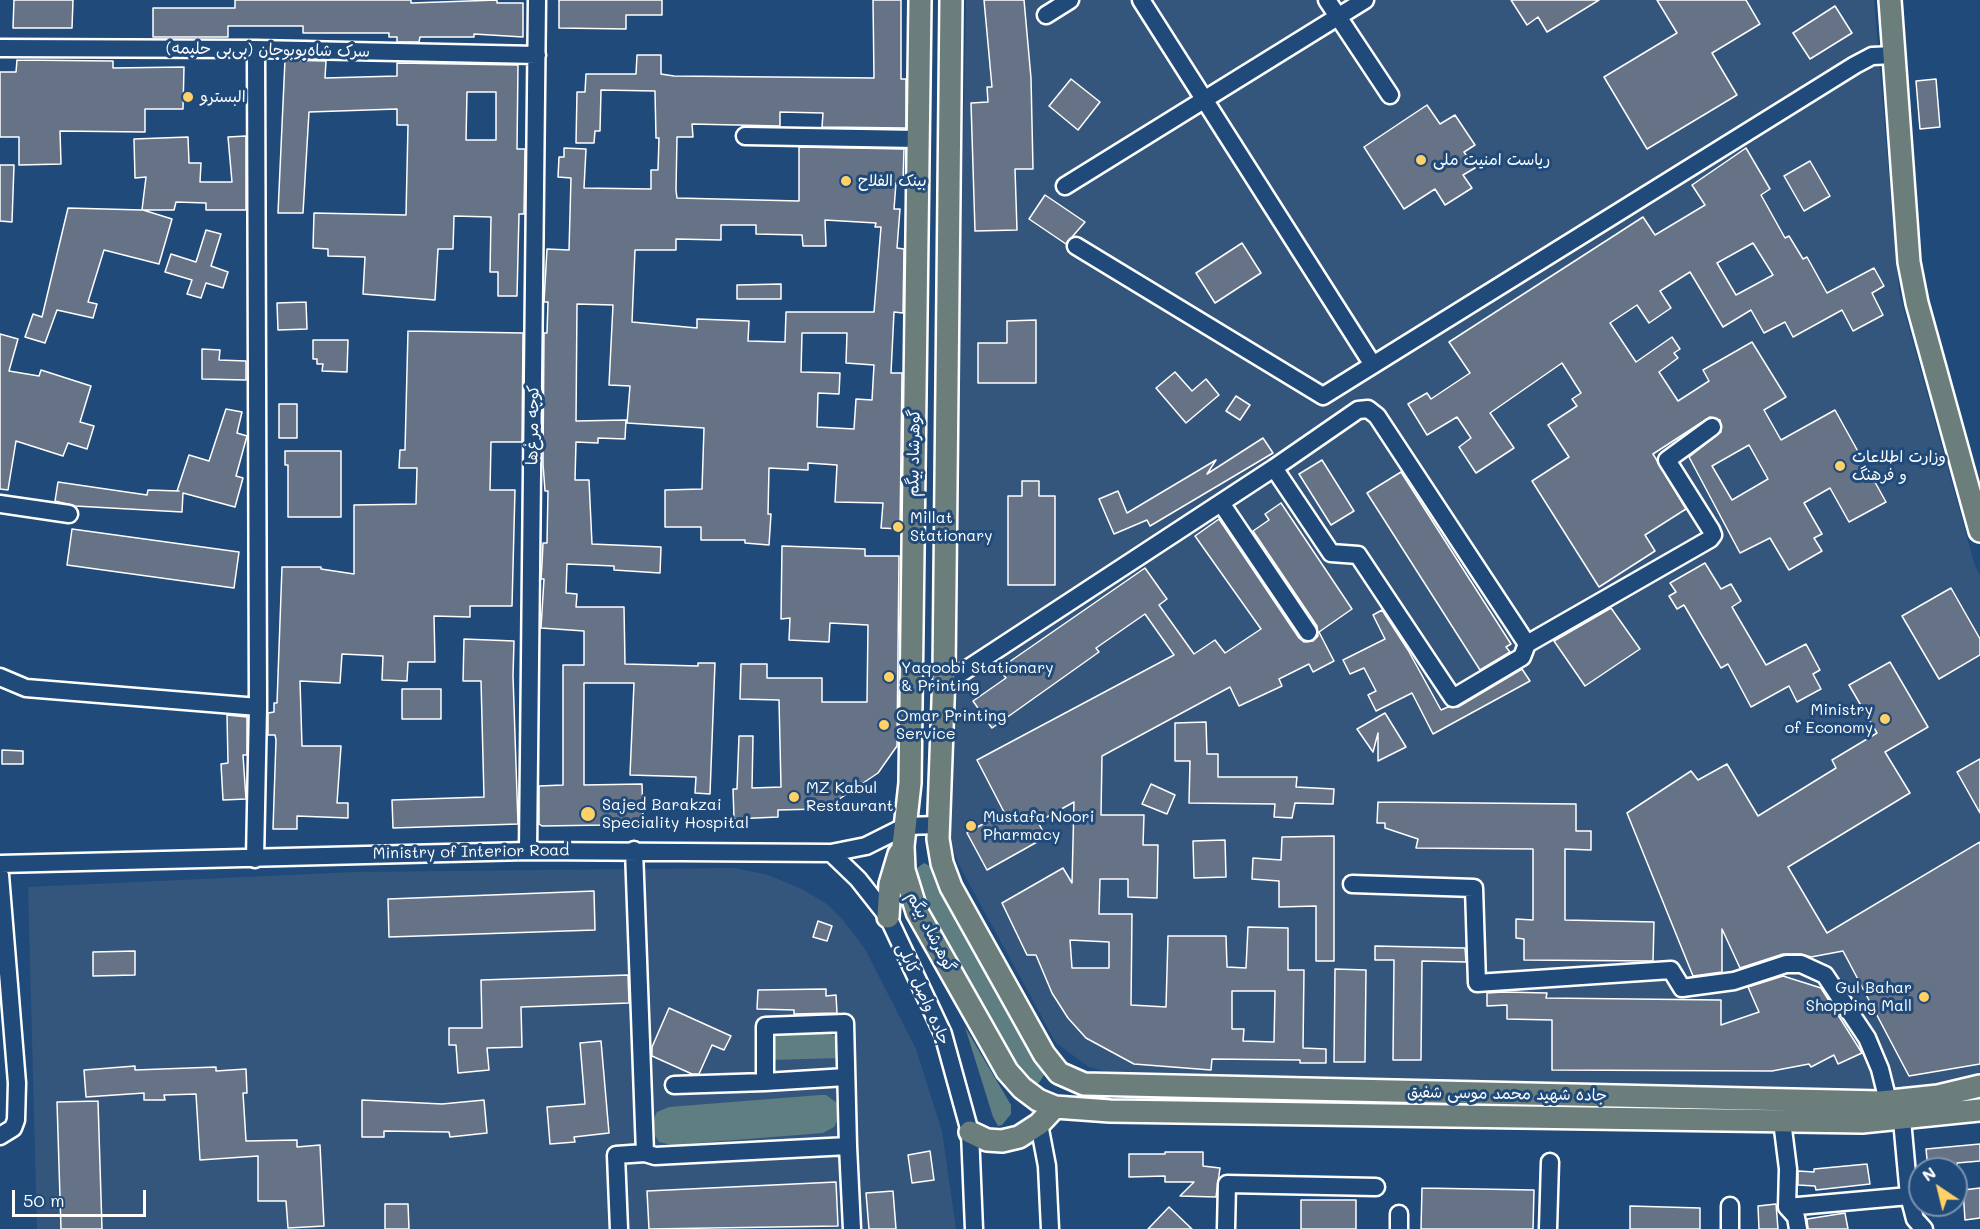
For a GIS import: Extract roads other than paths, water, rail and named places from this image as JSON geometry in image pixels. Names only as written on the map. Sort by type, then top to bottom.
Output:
[{"type":"main road","name":"گوهرشاد بیگم","points":[[920,0],[910,783],[904,834],[903,870],[917,912],[1001,1061],[1022,1088],[1038,1100],[1055,1107]]},
{"type":"main road","name":"گوهرشاد بیگم","points":[[951,0],[944,674],[937,825],[942,863],[951,886],[1044,1054]]},
{"type":"main road","points":[[1890,0],[1909,262],[1919,312],[1980,529]]},
{"type":"main road","points":[[888,917],[890,884],[904,834]]},
{"type":"main road","name":"جاده شهید محمد موسی شفیق","points":[[1044,1054],[1059,1072],[1084,1084],[1888,1101],[1938,1096],[1980,1086]]},
{"type":"main road","points":[[970,1132],[987,1140],[1002,1141],[1019,1137],[1039,1124],[1055,1107]]},
{"type":"main road","name":"جاده شهید محمد موسی شفیق","points":[[1055,1107],[1110,1111],[1862,1122],[1902,1120],[1980,1110]]},
{"type":"street","name":"کوچه مرغ‌ها","points":[[528,851],[537,0]]},
{"type":"street","points":[[1046,15],[1071,0]]},
{"type":"street","points":[[1141,0],[1373,365]]},
{"type":"street","points":[[1328,0],[1390,95]]},
{"type":"street","points":[[1065,186],[1365,0]]},
{"type":"street","name":"سرک شاه‌بوبوجان (بی‌بی حلیمه)","points":[[0,48],[256,49],[537,55]]},
{"type":"street","points":[[255,859],[258,707],[256,49]]},
{"type":"street","points":[[1076,246],[1323,396],[1855,65],[1872,56],[1895,55]]},
{"type":"street","points":[[745,136],[918,139]]},
{"type":"street","points":[[944,674],[961,673],[1359,410],[1368,409],[1377,416],[1527,645]]},
{"type":"street","points":[[1274,468],[1331,553],[1358,555],[1453,698],[1522,657],[1527,645],[1710,539],[1713,535],[1711,530],[1667,460],[1712,427]]},
{"type":"street","points":[[1221,503],[1308,632]]},
{"type":"street","points":[[0,504],[69,514]]},
{"type":"street","points":[[0,677],[26,688],[258,707]]},
{"type":"street","name":"Ministry of Interior Road","points":[[0,864],[528,851],[831,853],[866,846],[937,825]]},
{"type":"street","points":[[634,850],[645,1153]]},
{"type":"street","name":"جاده واصل کابلی","points":[[831,853],[858,879],[888,917],[943,1034],[970,1132],[974,1229]]},
{"type":"street","points":[[0,875],[17,1083],[16,1120],[13,1128],[0,1136]]},
{"type":"street","points":[[1352,884],[1474,888],[1477,983],[1671,970],[1682,988],[1734,981],[1786,964],[1801,964],[1825,975],[1867,1038],[1880,1069],[1888,1101]]},
{"type":"street","points":[[765,1082],[765,1026],[845,1023],[852,1229]]},
{"type":"street","points":[[674,1085],[846,1077]]},
{"type":"street","points":[[1782,1120],[1788,1169],[1787,1207],[1796,1217],[1798,1229]]},
{"type":"street","points":[[1902,1120],[1908,1185]]},
{"type":"street","points":[[1039,1124],[1047,1166],[1050,1229]]},
{"type":"street","points":[[620,1229],[616,1155],[645,1153],[655,1156],[848,1146]]},
{"type":"street","points":[[1548,1229],[1550,1162]]},
{"type":"street","points":[[1226,1229],[1227,1184],[1376,1187]]},
{"type":"street","points":[[1787,1207],[1908,1196]]},
{"type":"street","points":[[1730,1206],[1730,1229]]},
{"type":"place","name":"البسترو","points":[[188,97]]},
{"type":"place","name":"ریاست امنیت ملی","points":[[1421,160]]},
{"type":"place","name":"بینک الفلاح","points":[[846,181]]},
{"type":"place","name":"وزارت اطلاعات و فرهنگ","points":[[1840,466]]},
{"type":"place","name":"Millat Stationary","points":[[898,527]]},
{"type":"place","name":"Yaqoobi Stationary & Printing","points":[[889,677]]},
{"type":"place","name":"Ministry of Economy","points":[[1885,719]]},
{"type":"place","name":"Omar Printing Service","points":[[884,725]]},
{"type":"place","name":"MZ Kabul Restaurant","points":[[794,797]]},
{"type":"place","name":"Sajed Barakzai Speciality Hospital","points":[[588,814]]},
{"type":"place","name":"Mustafa Noori Pharmacy","points":[[971,826]]},
{"type":"place","name":"Gul Bahar Shopping Mall","points":[[1924,997]]}]
